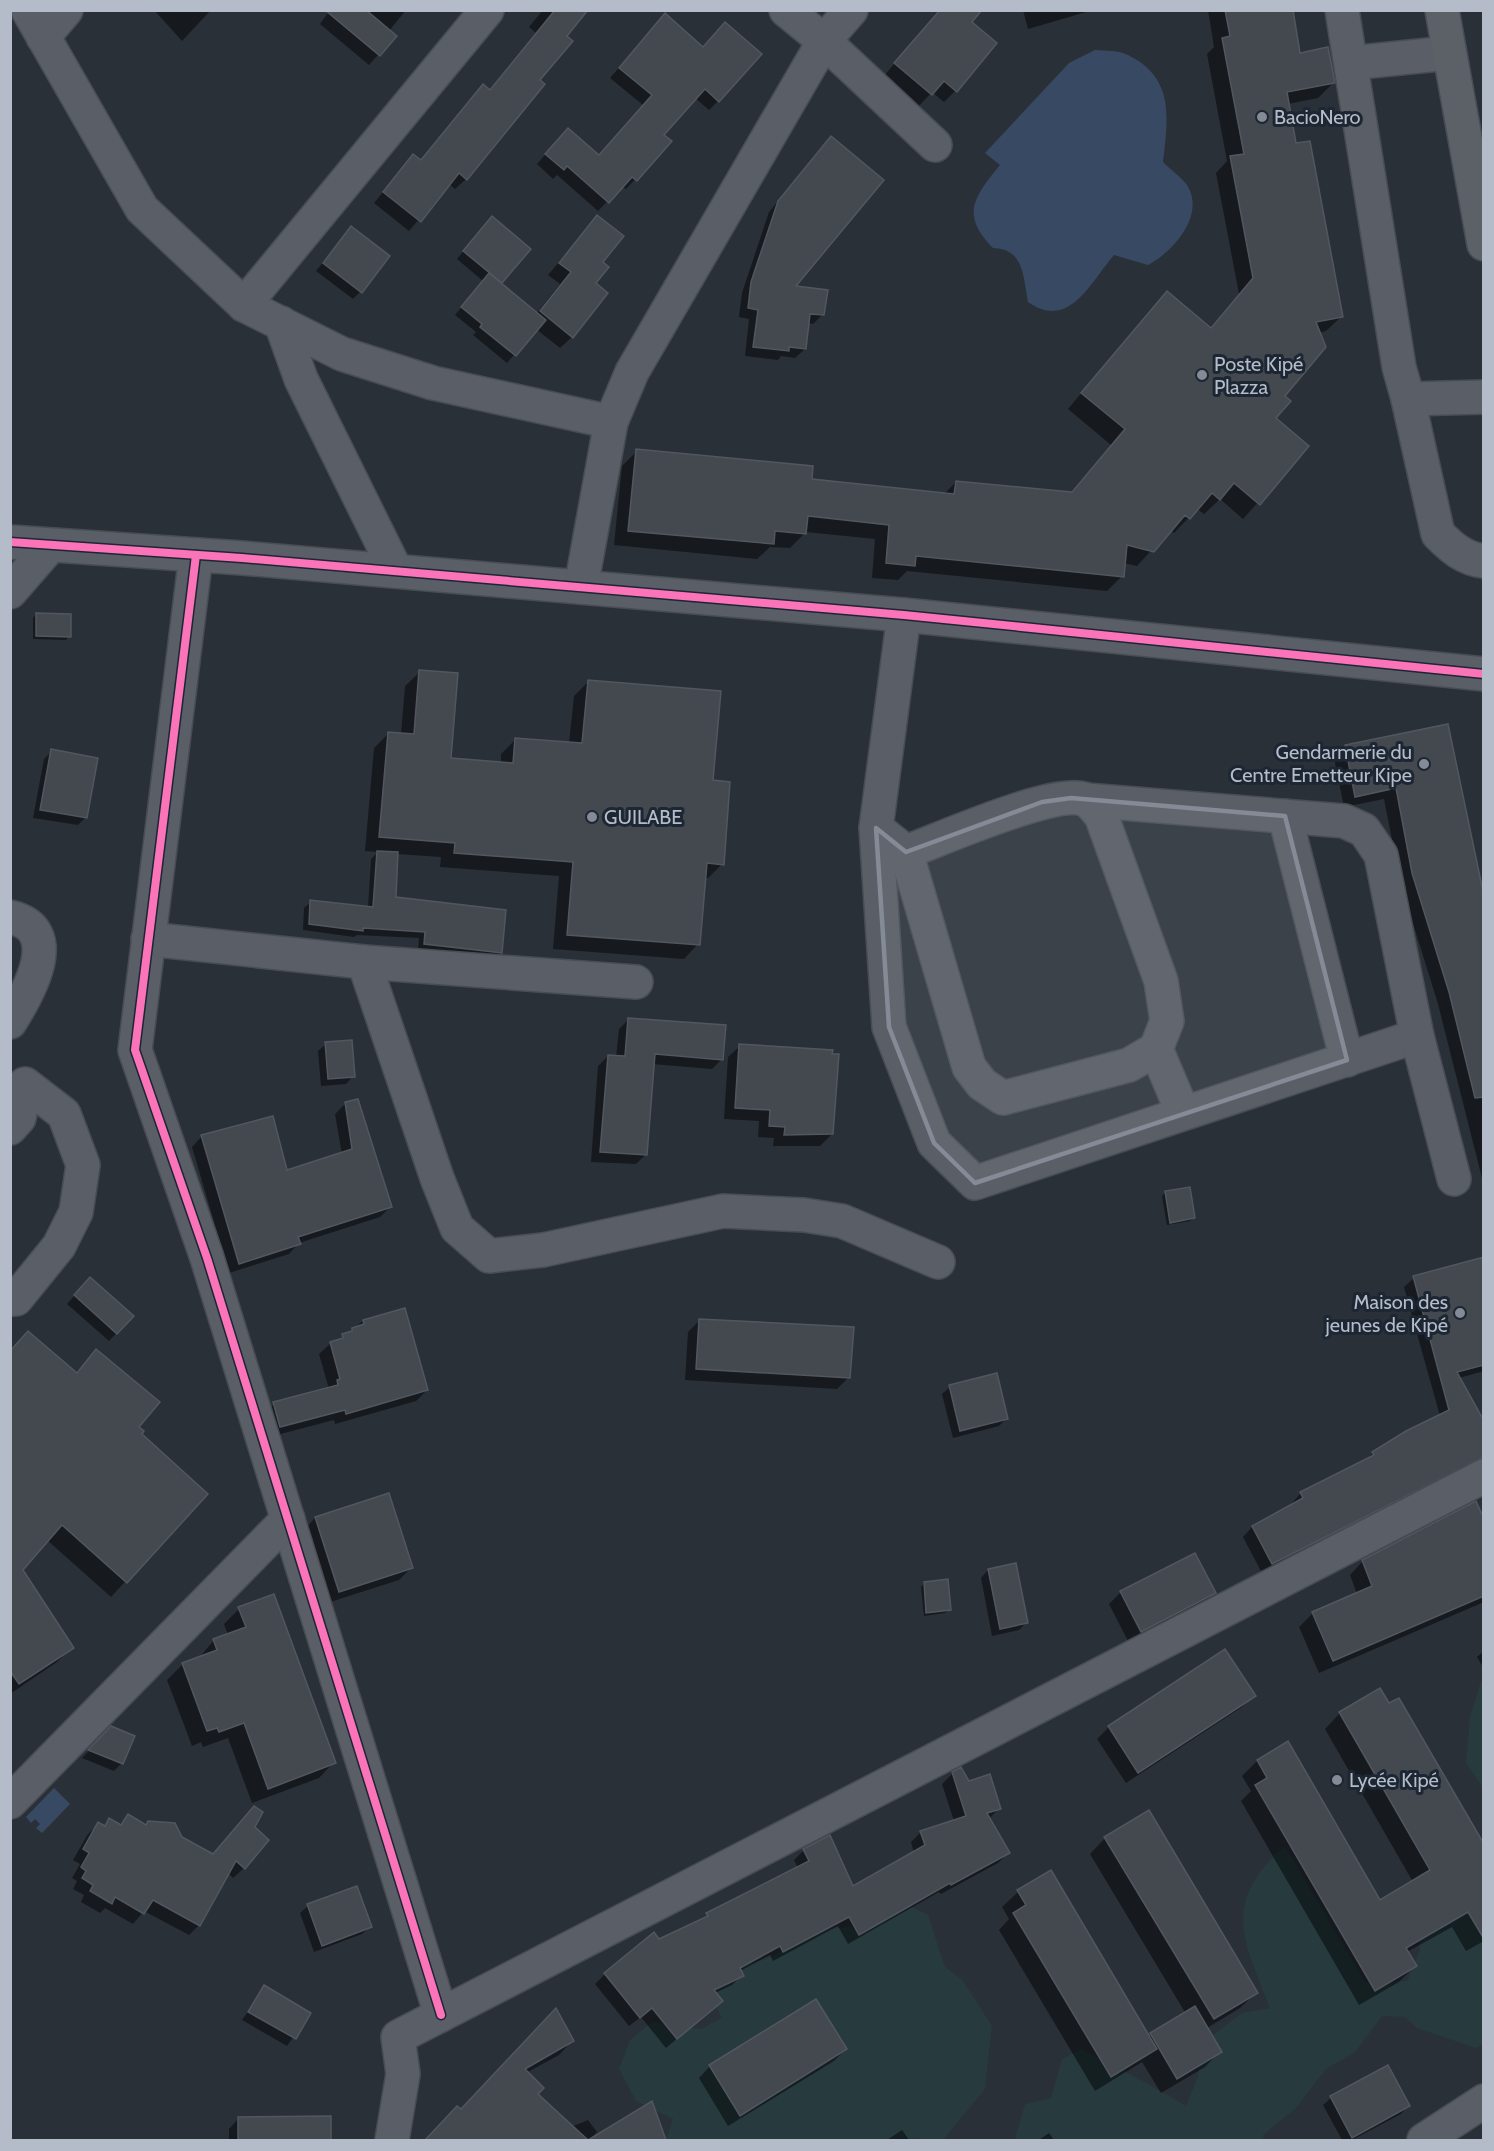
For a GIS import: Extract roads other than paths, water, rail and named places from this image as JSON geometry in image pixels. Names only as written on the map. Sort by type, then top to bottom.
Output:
[{"type":"main road","points":[[1442,10],[1484,244]]},
{"type":"street","points":[[66,10],[36,24],[142,209],[244,305],[342,354],[433,383],[611,422]]},
{"type":"street","points":[[244,305],[487,10]]},
{"type":"street","points":[[786,10],[824,41],[935,145]]},
{"type":"street","points":[[581,587],[611,422],[632,372],[824,41],[851,10]]},
{"type":"street","points":[[1342,10],[1399,367],[1438,534],[1451,548],[1473,560],[1484,561]]},
{"type":"street","points":[[1351,63],[1449,53]]},
{"type":"street","points":[[280,323],[301,379],[396,571]]},
{"type":"street","points":[[1408,399],[1484,397]]},
{"type":"street","points":[[10,592],[22,547],[196,555],[904,615],[1484,674]]},
{"type":"street","points":[[196,555],[135,1050],[207,1258],[441,2015]]},
{"type":"street","points":[[904,615],[876,828],[889,1027],[934,1143],[975,1183],[1417,1036]]},
{"type":"street","points":[[906,852],[1042,802],[1071,798],[1344,821],[1364,830],[1381,855],[1417,1036],[1454,1179]]},
{"type":"street","points":[[876,828],[906,852],[969,1067],[982,1084],[1003,1098],[1129,1065],[1156,1049],[1167,1021],[1161,981],[1101,815],[1086,800]]},
{"type":"street","points":[[1285,816],[1347,1060]]},
{"type":"street","points":[[10,917],[26,921],[37,933],[39,953],[30,989],[10,1022]]},
{"type":"street","points":[[148,939],[364,962],[636,982]]},
{"type":"street","points":[[364,962],[437,1178],[457,1228],[489,1256],[543,1250],[723,1211],[804,1215],[842,1221],[938,1262]]},
{"type":"street","points":[[1156,1049],[1183,1113]]},
{"type":"street","points":[[10,1128],[19,1118],[18,1072]]},
{"type":"street","points":[[10,1299],[16,1299],[59,1246],[76,1212],[83,1165],[64,1114],[18,1072]]},
{"type":"street","points":[[393,2140],[402,2074],[398,2037],[1484,1476]]},
{"type":"street","points":[[10,1802],[288,1519]]},
{"type":"street","points":[[1424,2140],[1484,2101]]},
{"type":"water","points":[[1095,50],[1124,53],[1143,64],[1154,75],[1161,87],[1167,115],[1163,162],[1187,185],[1192,197],[1190,220],[1176,242],[1158,259],[1148,265],[1114,255],[1077,300],[1055,311],[1042,309],[1028,302],[1021,266],[1017,259],[1011,253],[993,248],[983,236],[974,216],[974,206],[983,187],[1000,165],[985,153],[1069,63]]},
{"type":"water","points":[[54,1788],[70,1804],[42,1833],[36,1828],[40,1824],[35,1819],[31,1823],[26,1817]]},
{"type":"place","name":"BacioNero","points":[[1262,117]]},
{"type":"place","name":"Poste Kipé Plazza","points":[[1202,375]]},
{"type":"place","name":"Gendarmerie du Centre Emetteur Kipe","points":[[1424,764]]},
{"type":"place","name":"GUILABE","points":[[592,817]]},
{"type":"place","name":"Maison des jeunes de Kipé","points":[[1460,1313]]},
{"type":"place","name":"Lycée Kipé","points":[[1337,1780]]}]
